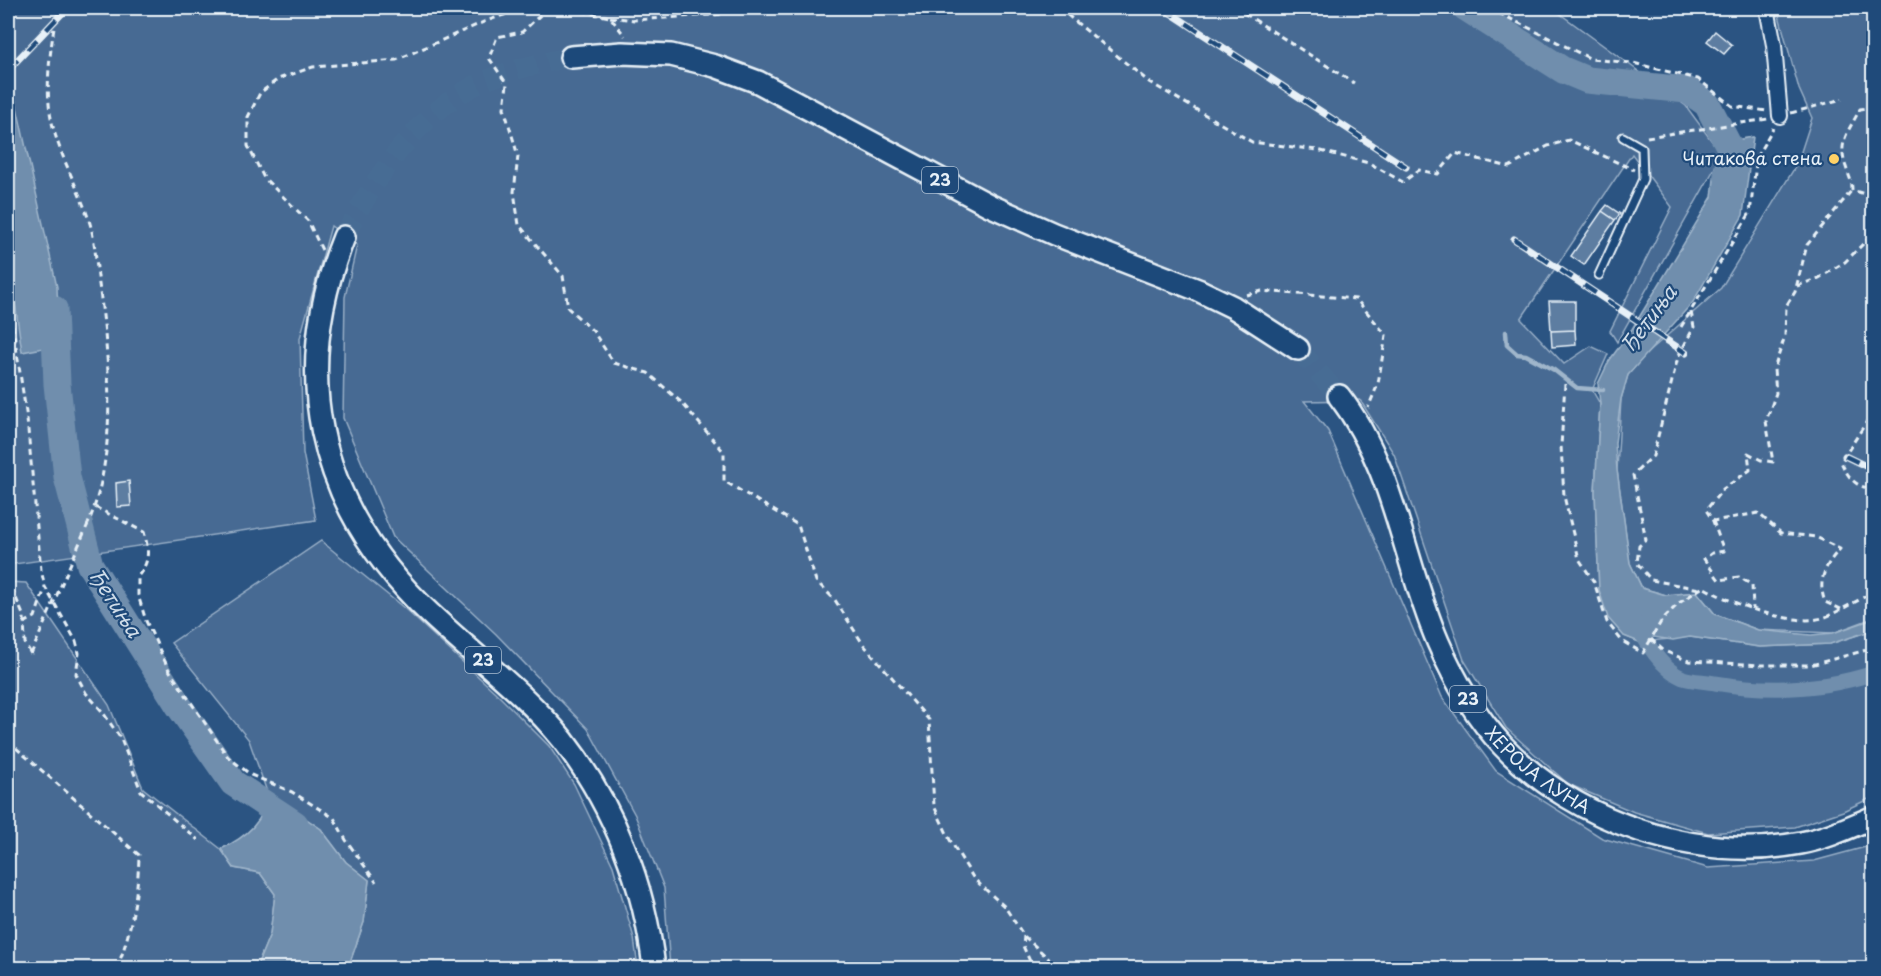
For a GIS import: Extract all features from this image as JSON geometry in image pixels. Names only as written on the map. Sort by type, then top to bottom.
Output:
[{"type":"main road","name":"23","points":[[571,57],[635,53],[692,59],[758,82],[989,205],[1222,302],[1298,349]]},
{"type":"main road","name":"23","points":[[344,237],[334,261],[319,318],[316,386],[327,448],[354,518],[375,551],[408,592],[529,703],[562,740],[588,775],[612,819],[627,855],[645,916],[654,969]]},
{"type":"main road","name":"ХЕРОЈА ЛУНА","points":[[1339,396],[1360,426],[1386,483],[1430,620],[1449,665],[1488,728],[1502,745],[1537,776],[1563,795],[1617,822],[1675,840],[1727,847],[1802,843],[1824,837],[1874,817]]},
{"type":"street","points":[[1767,8],[1774,45],[1778,118]]},
{"type":"lane","points":[[1599,275],[1623,226],[1643,174],[1642,148],[1623,137]]},
{"type":"path","points":[[8,579],[24,623],[25,643],[31,654],[95,507],[106,457],[108,407],[102,302],[91,228],[50,112],[48,67],[57,8]]},
{"type":"path","points":[[334,261],[322,252],[308,221],[264,178],[253,160],[246,129],[252,106],[260,93],[278,79],[313,67],[396,60],[486,21],[525,8]]},
{"type":"path","points":[[548,8],[522,32],[497,37],[489,58],[507,84],[504,108],[518,156],[514,192],[519,225],[563,276],[568,308],[593,331],[614,363],[648,373],[682,403],[724,452],[724,481],[798,525],[816,581],[835,600],[862,644],[929,720],[934,807],[950,840],[974,879],[1005,907],[1024,936],[1049,959],[1052,969]]},
{"type":"path","points":[[561,8],[634,20],[725,14],[728,8]]},
{"type":"path","points":[[1059,8],[1149,82],[1252,142],[1317,150],[1369,163],[1403,182],[1419,170],[1438,174],[1455,153],[1509,167],[1548,146],[1569,140],[1643,174]]},
{"type":"path","points":[[1236,8],[1354,83]]},
{"type":"path","points":[[1489,8],[1591,59],[1633,63],[1698,79],[1732,106],[1768,111],[1778,118]]},
{"type":"path","points":[[610,17],[635,53]]},
{"type":"path","points":[[1623,137],[1649,137],[1778,118],[1842,99]]},
{"type":"path","points":[[1752,609],[1752,585],[1739,578],[1719,580],[1704,559],[1712,553],[1724,551],[1713,521],[1706,510],[1723,489],[1750,470],[1748,453],[1761,460],[1773,462],[1766,421],[1776,393],[1774,369],[1785,336],[1786,306],[1796,286],[1807,245],[1852,190],[1852,180],[1845,167],[1843,138],[1860,109],[1874,107]]},
{"type":"path","points":[[1681,327],[1750,213],[1757,156],[1778,118]]},
{"type":"path","points":[[1852,190],[1874,197]]},
{"type":"path","points":[[1796,286],[1819,278],[1845,262],[1874,233]]},
{"type":"path","points":[[1222,302],[1262,291],[1356,299],[1386,335],[1378,384],[1360,426]]},
{"type":"path","points":[[8,294],[22,377],[41,570],[45,586],[76,641],[79,653],[76,674],[86,693],[102,711],[120,739],[141,790],[198,840]]},
{"type":"path","points":[[1691,312],[1694,327],[1678,357],[1653,456],[1633,475],[1646,540],[1639,546],[1637,563],[1651,580],[1700,590]]},
{"type":"path","points":[[1564,384],[1561,446],[1563,496],[1579,559],[1594,582],[1607,622],[1622,641],[1643,653],[1670,612],[1703,587],[1770,616],[1817,619],[1874,592]]},
{"type":"path","points":[[1874,410],[1841,462],[1852,481],[1865,489],[1874,488]]},
{"type":"path","points":[[95,507],[144,532],[149,549],[146,566],[138,576],[138,595],[146,621],[169,670],[228,757],[251,775],[292,792],[333,818],[376,882]]},
{"type":"path","points":[[1713,521],[1758,513],[1781,533],[1816,537],[1840,549],[1823,573],[1821,593],[1825,602],[1841,609]]},
{"type":"path","points":[[24,623],[35,618],[45,586]]},
{"type":"path","points":[[1651,640],[1664,651],[1689,661],[1762,665],[1811,665],[1874,648]]},
{"type":"path","points":[[8,741],[139,855],[128,941],[117,969]]},
{"type":"path","points":[[1024,936],[1023,946],[1033,969]]},
{"type":"shaded area","points":[[8,8],[1552,8],[1686,106],[1722,155],[1617,342],[1610,331],[1672,207],[1632,154],[1521,319],[1564,364],[1591,346],[1608,354],[1593,388],[1582,389],[1592,390],[1600,404],[1595,492],[1599,590],[1624,636],[1639,642],[1690,637],[1760,647],[1830,644],[1873,630],[1873,797],[1843,811],[1795,827],[1708,833],[1634,812],[1568,784],[1506,728],[1464,660],[1394,454],[1360,400],[1304,401],[1328,431],[1442,697],[1496,771],[1602,838],[1708,868],[1814,861],[1873,845],[1873,968],[670,968],[664,888],[635,815],[588,729],[496,634],[393,537],[343,418],[345,297],[357,245],[331,226],[300,338],[303,453],[316,520],[8,565]]},
{"type":"shaded area","points":[[1777,8],[1873,8],[1873,618],[1833,633],[1758,630],[1715,614],[1697,592],[1666,595],[1642,588],[1630,563],[1617,470],[1621,399],[1628,375],[1645,355],[1721,288],[1797,164],[1812,118],[1799,89]]},
{"type":"shaded area","points":[[321,541],[404,608],[495,692],[549,746],[574,784],[613,866],[634,938],[638,968],[348,968],[364,922],[369,880],[346,862],[321,829],[267,792],[249,740],[171,643]]},
{"type":"shaded area","points":[[8,582],[26,583],[109,705],[143,788],[221,849],[234,868],[260,873],[275,894],[270,934],[256,968],[8,968]]},
{"type":"water","points":[[8,77],[14,94],[57,287],[59,345],[22,352],[8,253]]},
{"type":"water","points":[[1753,137],[1743,215],[1693,302],[1628,375],[1621,399],[1615,443],[1630,563],[1642,588],[1666,595],[1697,592],[1715,614],[1758,630],[1811,635],[1833,633],[1873,619],[1873,630],[1830,644],[1760,647],[1690,637],[1673,640],[1653,637],[1639,642],[1624,636],[1608,618],[1599,590],[1595,492],[1600,404],[1598,384],[1609,361],[1632,329],[1712,197],[1718,143]]},
{"type":"water","points":[[267,792],[321,829],[346,862],[369,880],[364,922],[348,968],[256,968],[270,934],[275,894],[260,873],[234,868],[221,849],[239,839],[259,820]]},
{"type":"building","points":[[1715,31],[1732,45],[1724,54],[1707,41]]},
{"type":"building","points":[[1607,205],[1620,214],[1615,220],[1602,211]]},
{"type":"building","points":[[1602,211],[1615,220],[1584,265],[1571,256]]},
{"type":"building","points":[[1549,301],[1575,301],[1575,330],[1551,331]]},
{"type":"building","points":[[1575,330],[1576,345],[1552,347],[1551,331]]},
{"type":"building","points":[[129,481],[131,506],[117,507],[116,483]]},
{"type":"waterway","name":"Ђетиња","points":[[1466,8],[1563,70],[1587,80],[1687,90],[1707,104],[1731,150],[1727,175]]},
{"type":"waterway","name":"Ђетиња","points":[[54,309],[57,384],[67,477],[90,565],[179,706],[233,783],[295,824]]},
{"type":"waterway","points":[[1506,332],[1507,345],[1517,354],[1526,355],[1554,370],[1577,388],[1603,390]]},
{"type":"waterway","points":[[1636,623],[1661,662],[1675,674],[1687,679],[1755,688],[1795,688],[1835,683],[1874,673]]},
{"type":"tunnel","points":[[344,237],[369,193],[398,151],[415,132],[453,99],[486,80],[522,68],[571,57]]},
{"type":"tunnel","points":[[1298,349],[1339,396]]},
{"type":"railway","points":[[8,70],[67,8]]},
{"type":"railway","points":[[1163,8],[1406,167]]},
{"type":"railway","points":[[1514,239],[1686,353]]},
{"type":"railway","points":[[1845,456],[1874,470]]},
{"type":"place","name":"Читакова стена","points":[[1834,159]]}]
